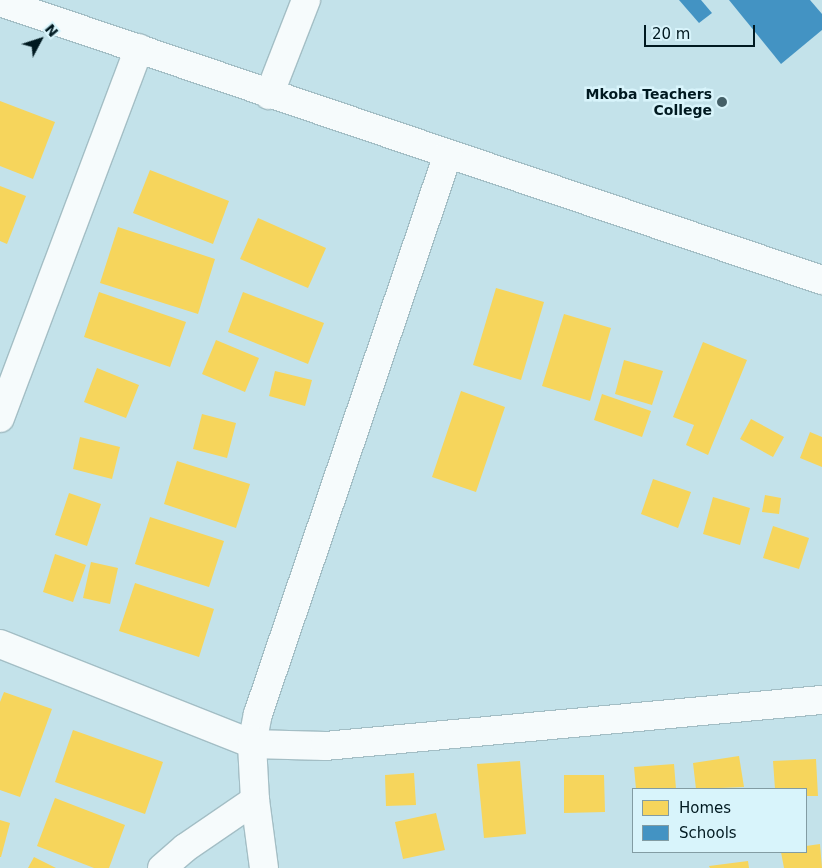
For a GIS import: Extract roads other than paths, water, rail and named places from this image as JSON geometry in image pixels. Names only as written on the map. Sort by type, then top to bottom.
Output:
[{"type":"street","points":[[269,95],[306,0]]},
{"type":"street","points":[[0,2],[139,48],[269,95],[822,280]]},
{"type":"street","points":[[0,418],[139,48]]},
{"type":"street","points":[[264,868],[255,800],[252,744],[258,714],[448,154]]},
{"type":"street","points":[[0,644],[252,744],[325,746],[822,700]]},
{"type":"street","points":[[162,868],[185,848],[255,800]]},
{"type":"place","name":"Mkoba Teachers College","points":[[722,102]]}]
